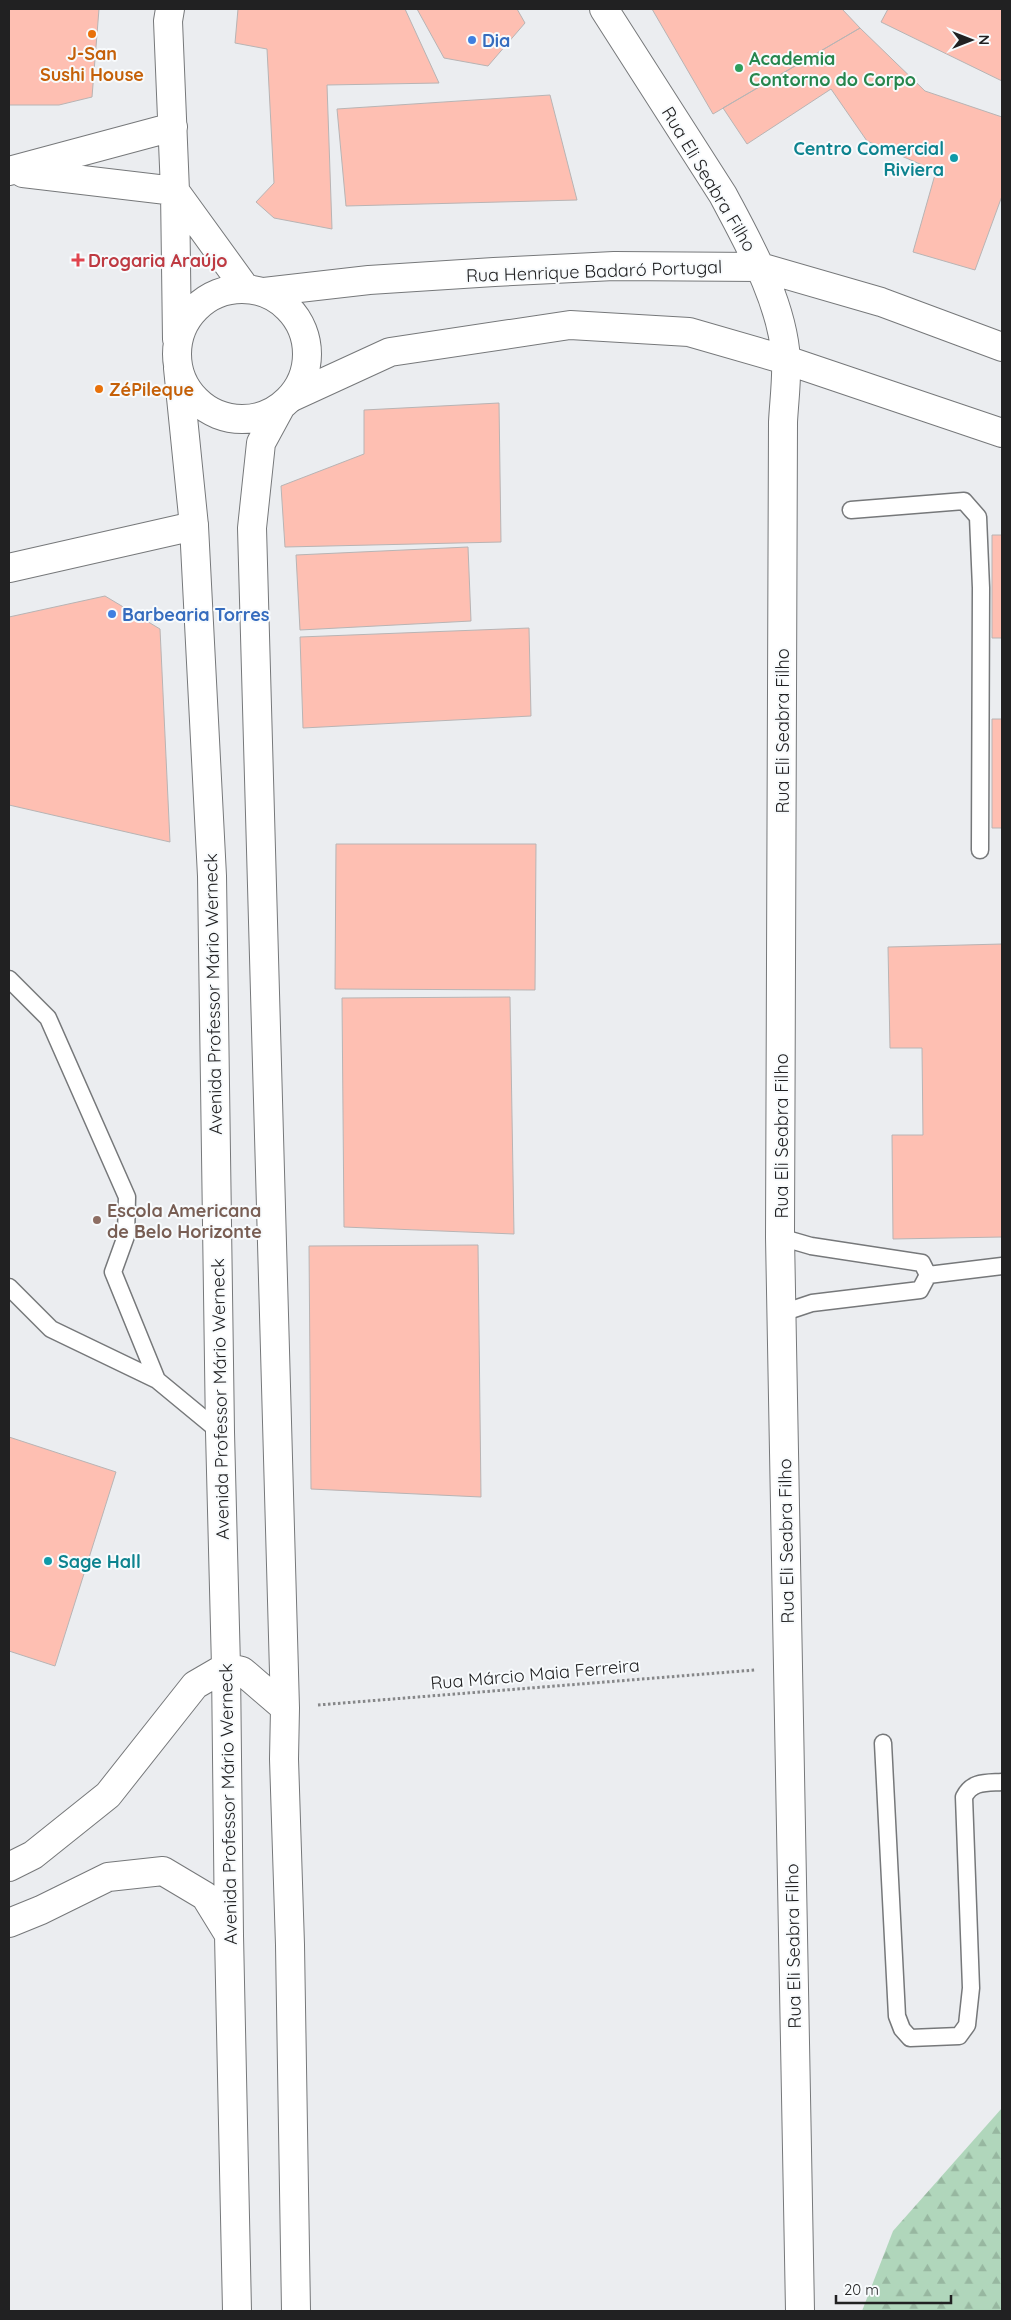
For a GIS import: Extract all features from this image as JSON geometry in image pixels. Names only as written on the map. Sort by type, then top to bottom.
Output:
[{"type":"street","name":"Avenida Professor Mário Werneck","points":[[170,9],[168,21],[175,191],[178,360],[194,526],[212,876],[220,1432],[237,2311]]},
{"type":"street","name":"Rua Eli Seabra Filho","points":[[604,9],[723,195],[760,267],[777,313],[786,360],[783,422],[780,1237],[800,2311]]},
{"type":"street","points":[[9,171],[173,127]]},
{"type":"street","points":[[9,171],[175,191],[255,291]]},
{"type":"street","name":"Rua Henrique Badaró Portugal","points":[[255,291],[369,280],[614,266],[760,267],[881,302],[1002,347]]},
{"type":"street","points":[[296,2311],[290,1945],[284,1760],[285,1708],[252,528],[261,443],[286,403],[302,382],[307,364],[307,346],[303,329],[293,313],[280,301],[255,291],[229,290],[213,296],[199,305],[188,319],[180,334],[178,360],[192,397],[205,408],[219,416],[234,420],[250,420],[266,416],[286,403],[390,352],[570,325],[688,332],[786,360],[1002,433]]},
{"type":"street","points":[[9,568],[194,526]]},
{"type":"street","points":[[9,1868],[33,1856],[108,1795],[195,1685],[226,1667],[242,1671],[285,1708]]},
{"type":"street","points":[[9,1923],[41,1910],[108,1877],[163,1870],[205,1896],[229,1935]]},
{"type":"lane","points":[[851,510],[964,501],[978,517],[981,588],[980,850]]},
{"type":"lane","points":[[9,980],[48,1018],[127,1197],[126,1236],[113,1272],[157,1380]]},
{"type":"lane","points":[[780,1237],[811,1246],[922,1263],[928,1275]]},
{"type":"lane","points":[[928,1275],[1002,1266]]},
{"type":"lane","points":[[782,1313],[812,1303],[920,1290],[928,1275]]},
{"type":"lane","points":[[9,1287],[51,1329],[157,1380],[220,1432]]},
{"type":"lane","points":[[883,1743],[897,2016],[902,2029],[910,2038],[959,2036],[967,2025],[971,1988],[964,1797],[968,1788],[974,1784],[1002,1782]]},
{"type":"path","name":"Rua Márcio Maia Ferreira","points":[[285,1708],[788,1668]]},
{"type":"green space","points":[[1002,2108],[1002,2311],[862,2311],[893,2231]]},
{"type":"building","points":[[9,9],[99,9],[92,97],[59,105],[9,105]]},
{"type":"building","points":[[238,9],[405,9],[439,83],[327,85],[332,229],[274,218],[256,202],[274,183],[267,49],[235,43]]},
{"type":"building","name":"Dia","points":[[417,9],[517,9],[525,23],[488,66],[444,58]]},
{"type":"building","name":"Academia Contorno do Corpo","points":[[652,9],[842,9],[860,28],[713,114]]},
{"type":"building","points":[[888,9],[1002,9],[1002,81],[881,22]]},
{"type":"building","name":"Centro Comercial Riviera","points":[[860,28],[925,91],[1002,117],[1002,196],[975,270],[913,252],[936,171],[867,141],[831,89],[747,144],[723,108]]},
{"type":"building","points":[[550,95],[577,200],[346,206],[337,109]]},
{"type":"building","points":[[499,403],[501,542],[285,547],[281,486],[364,454],[364,410]]},
{"type":"building","points":[[992,535],[1002,535],[1002,638],[992,638]]},
{"type":"building","points":[[468,547],[471,621],[300,630],[296,555]]},
{"type":"building","points":[[105,596],[160,629],[170,842],[9,805],[9,617]]},
{"type":"building","points":[[529,628],[531,716],[303,728],[300,637]]},
{"type":"building","points":[[992,719],[1002,719],[1002,828],[992,828]]},
{"type":"building","points":[[336,844],[536,844],[535,990],[335,989]]},
{"type":"building","points":[[1002,944],[1002,1237],[893,1239],[892,1135],[923,1135],[922,1048],[890,1048],[888,947]]},
{"type":"building","points":[[510,997],[514,1234],[344,1227],[342,998]]},
{"type":"building","points":[[478,1245],[481,1497],[311,1489],[309,1246]]},
{"type":"building","name":"Sage Hall","points":[[9,1437],[116,1472],[55,1666],[9,1651]]},
{"type":"place","name":"J-San Sushi House","points":[[92,34]]},
{"type":"place","name":"Dia","points":[[472,40]]},
{"type":"place","name":"Academia Contorno do Corpo","points":[[739,68]]},
{"type":"place","name":"Centro Comercial Riviera","points":[[954,158]]},
{"type":"place","name":"Drogaria Araújo","points":[[78,260]]},
{"type":"place","name":"ZéPileque","points":[[99,389]]},
{"type":"place","name":"Barbearia Torres","points":[[112,614]]},
{"type":"place","name":"Escola Americana de Belo Horizonte","points":[[97,1220]]},
{"type":"place","name":"Sage Hall","points":[[48,1561]]}]
